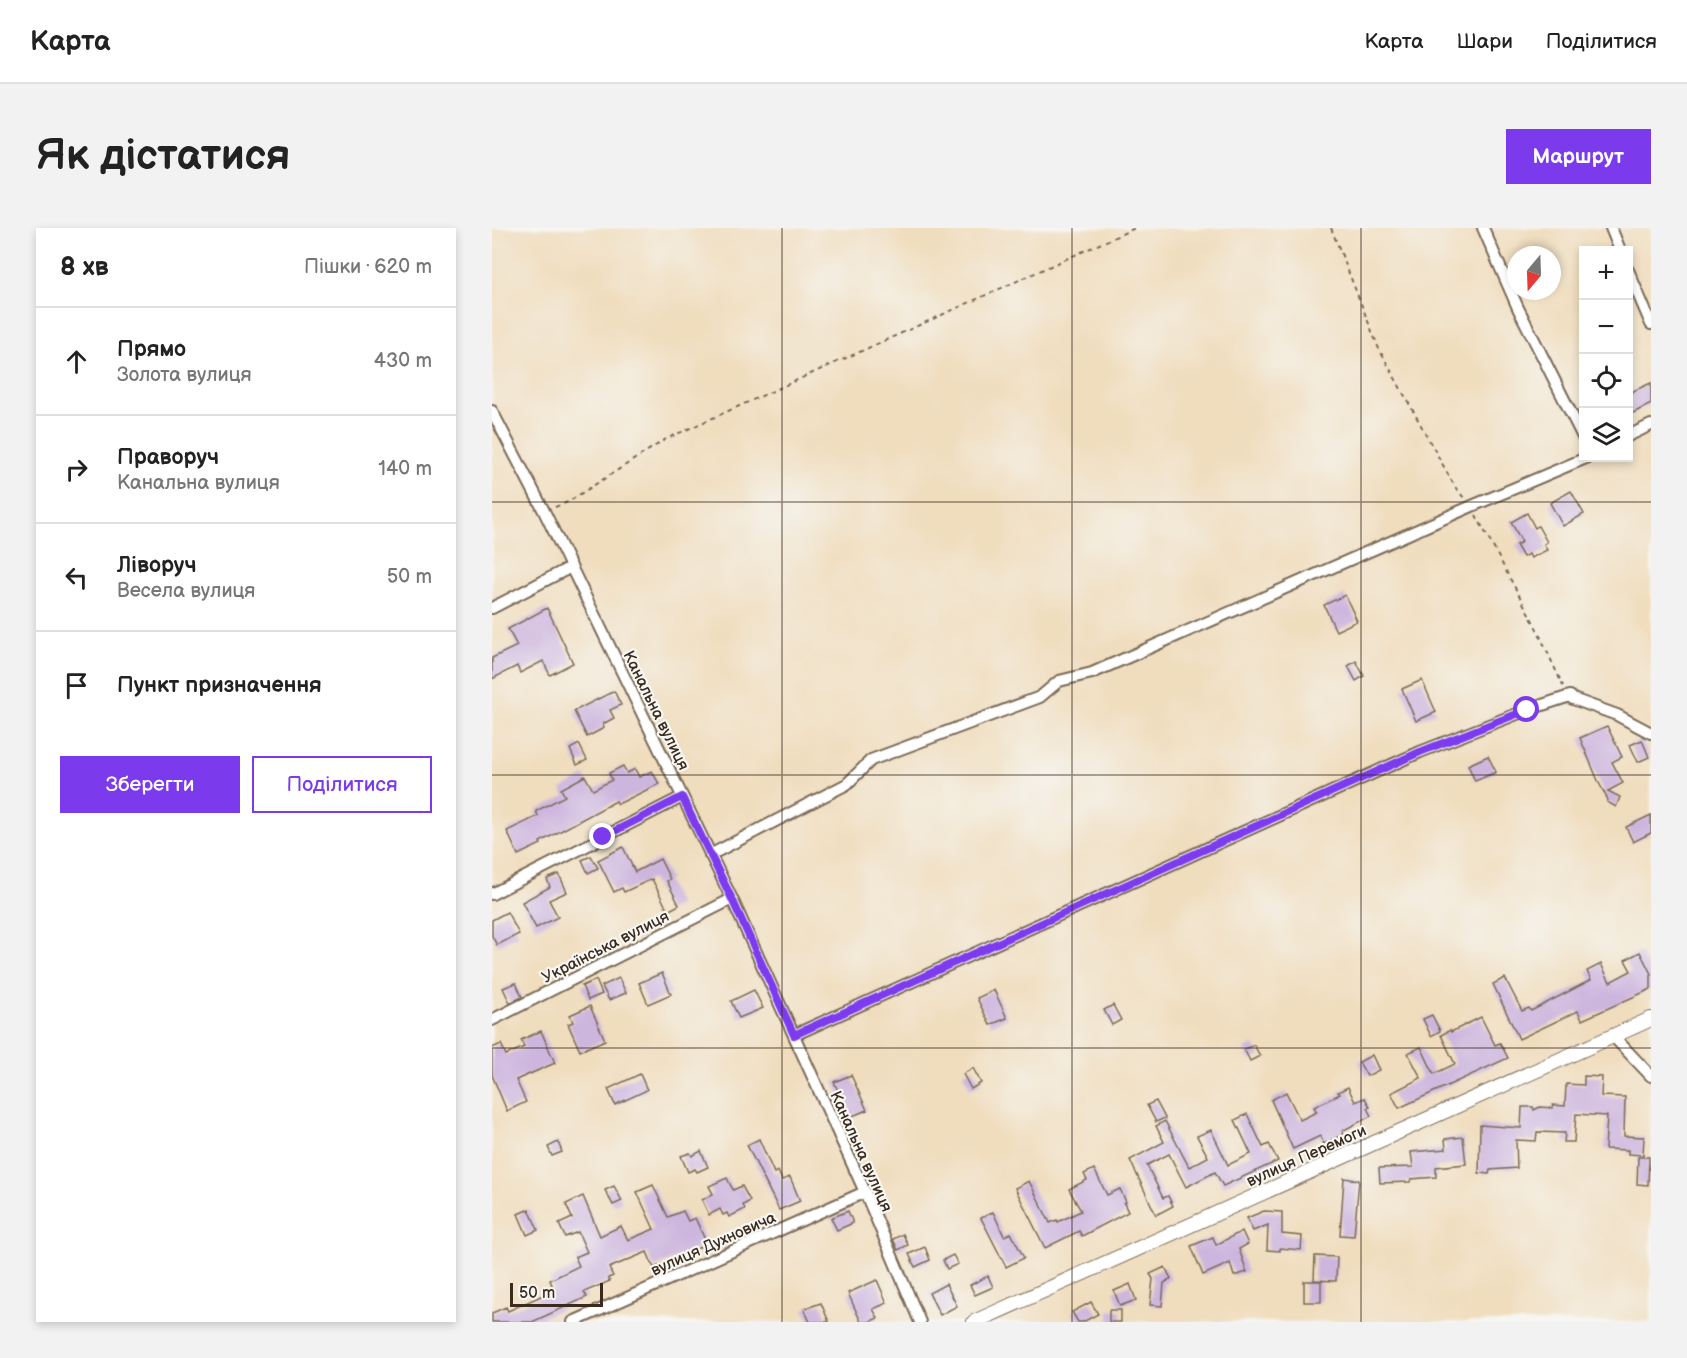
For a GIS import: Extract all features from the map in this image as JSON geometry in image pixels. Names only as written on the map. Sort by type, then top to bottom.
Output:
[{"type":"street","points":[[1483,228],[1518,308],[1579,429]]},
{"type":"street","points":[[1611,228],[1618,246]]},
{"type":"street","points":[[1633,280],[1651,324]]},
{"type":"street","name":"Канальна вулиця","points":[[492,411],[544,511],[732,899],[865,1191],[920,1322]]},
{"type":"street","points":[[1633,434],[1651,425]]},
{"type":"street","points":[[710,855],[847,784],[871,760],[1040,697],[1059,681],[1092,673],[1579,461]]},
{"type":"street","points":[[492,608],[571,567]]},
{"type":"street","points":[[794,1035],[1420,752],[1527,710],[1570,696],[1617,715],[1651,733]]},
{"type":"street","points":[[492,894],[682,797]]},
{"type":"street","name":"Українська вулиця","points":[[492,1020],[732,899]]},
{"type":"street","name":"вулиця Перемоги","points":[[974,1322],[1651,1019]]},
{"type":"street","points":[[1613,1036],[1651,1076]]},
{"type":"street","name":"вулиця Духновича","points":[[573,1322],[865,1191]]},
{"type":"path","points":[[544,511],[568,502],[666,440],[1135,228]]},
{"type":"path","points":[[1330,228],[1379,349],[1455,487],[1472,506],[1570,696]]},
{"type":"building","points":[[1651,383],[1651,404],[1633,413],[1633,391]]},
{"type":"building","points":[[1571,491],[1584,514],[1563,526],[1550,503]]},
{"type":"building","points":[[1527,513],[1535,528],[1538,526],[1547,542],[1544,544],[1547,550],[1531,558],[1529,554],[1523,557],[1516,545],[1522,542],[1511,522]]},
{"type":"building","points":[[1345,595],[1357,621],[1336,631],[1324,605]]},
{"type":"building","points":[[547,608],[573,663],[550,675],[543,661],[520,673],[517,666],[492,679],[492,658],[517,646],[508,629]]},
{"type":"building","points":[[1356,661],[1364,676],[1356,681],[1348,666]]},
{"type":"building","points":[[1422,680],[1436,712],[1416,721],[1402,689]]},
{"type":"building","points":[[614,691],[621,705],[610,710],[614,718],[603,724],[604,728],[587,737],[574,711]]},
{"type":"building","points":[[1607,726],[1622,757],[1612,762],[1623,783],[1608,791],[1620,797],[1616,807],[1607,802],[1580,738]]},
{"type":"building","points":[[1642,740],[1649,757],[1638,762],[1630,745]]},
{"type":"building","points":[[579,744],[587,760],[577,765],[570,749]]},
{"type":"building","points":[[1488,756],[1496,772],[1475,781],[1468,765]]},
{"type":"building","points":[[623,766],[627,773],[635,769],[639,777],[652,771],[659,784],[618,804],[616,801],[518,855],[507,831],[538,816],[536,811],[565,796],[561,789],[585,776],[593,790],[612,780],[609,773]]},
{"type":"building","points":[[1651,815],[1651,833],[1633,842],[1626,827]]},
{"type":"building","points":[[623,847],[635,872],[660,859],[670,879],[667,881],[679,905],[668,911],[652,879],[624,892],[622,888],[614,892],[598,860]]},
{"type":"building","points":[[591,856],[598,868],[588,873],[582,860]]},
{"type":"building","points":[[559,874],[567,892],[549,900],[558,917],[536,928],[522,902],[550,887],[547,879]]},
{"type":"building","points":[[507,912],[519,934],[497,945],[492,936],[492,920]]},
{"type":"building","points":[[1640,952],[1651,974],[1651,989],[1582,1020],[1578,1011],[1519,1039],[1493,984],[1505,978],[1522,1011],[1529,1008],[1531,1011],[1591,980],[1587,971],[1601,964],[1610,982],[1631,971],[1625,960]]},
{"type":"building","points":[[662,973],[671,994],[648,1004],[639,983]]},
{"type":"building","points":[[619,978],[626,993],[609,1000],[602,986]]},
{"type":"building","points":[[596,980],[602,994],[588,1000],[582,986]]},
{"type":"building","points":[[516,983],[522,997],[510,1003],[503,988]]},
{"type":"building","points":[[754,990],[763,1008],[739,1018],[731,1001]]},
{"type":"building","points":[[994,990],[1007,1018],[990,1025],[977,998]]},
{"type":"building","points":[[1113,1005],[1121,1020],[1112,1025],[1104,1010]]},
{"type":"building","points":[[590,1006],[605,1040],[580,1051],[568,1024],[573,1022],[570,1015]]},
{"type":"building","points":[[1432,1015],[1440,1031],[1431,1036],[1423,1019]]},
{"type":"building","points":[[1481,1017],[1495,1045],[1500,1043],[1508,1058],[1399,1108],[1391,1093],[1421,1078],[1408,1053],[1421,1047],[1434,1074],[1455,1064],[1441,1035]]},
{"type":"building","points":[[541,1031],[555,1063],[516,1080],[526,1102],[507,1111],[492,1075],[492,1048],[501,1044],[506,1055],[524,1047],[521,1040]]},
{"type":"building","points":[[1254,1045],[1260,1056],[1250,1061],[1244,1049]]},
{"type":"building","points":[[1372,1055],[1379,1070],[1367,1076],[1359,1062]]},
{"type":"building","points":[[973,1068],[981,1083],[971,1089],[963,1074]]},
{"type":"building","points":[[640,1074],[647,1090],[615,1105],[608,1089]]},
{"type":"building","points":[[851,1075],[867,1110],[850,1117],[834,1082]]},
{"type":"building","points":[[1584,1076],[1602,1077],[1601,1096],[1625,1097],[1624,1136],[1644,1137],[1643,1155],[1628,1154],[1628,1150],[1605,1149],[1607,1116],[1576,1114],[1574,1142],[1564,1142],[1565,1133],[1537,1132],[1536,1141],[1516,1140],[1517,1168],[1490,1170],[1489,1174],[1479,1173],[1480,1125],[1521,1128],[1522,1107],[1533,1107],[1534,1110],[1540,1107],[1553,1108],[1553,1105],[1565,1106],[1566,1084],[1584,1085]]},
{"type":"building","points":[[1348,1087],[1355,1102],[1365,1098],[1370,1107],[1367,1108],[1371,1116],[1342,1131],[1344,1134],[1324,1144],[1320,1136],[1293,1149],[1271,1100],[1286,1092],[1300,1120],[1317,1112],[1314,1107],[1340,1094],[1338,1092]]},
{"type":"building","points":[[1156,1101],[1165,1118],[1156,1122],[1147,1105]]},
{"type":"building","points":[[1247,1114],[1263,1147],[1269,1144],[1278,1161],[1223,1186],[1215,1172],[1186,1187],[1169,1154],[1147,1165],[1163,1198],[1168,1196],[1173,1206],[1156,1215],[1130,1160],[1164,1142],[1156,1126],[1165,1121],[1189,1167],[1208,1157],[1197,1136],[1211,1130],[1228,1165],[1251,1154],[1235,1120]]},
{"type":"building","points":[[1463,1137],[1466,1164],[1436,1167],[1436,1177],[1411,1179],[1410,1182],[1380,1183],[1379,1168],[1413,1167],[1411,1152],[1446,1149],[1445,1139]]},
{"type":"building","points":[[759,1139],[774,1173],[778,1171],[782,1180],[790,1177],[800,1201],[779,1210],[747,1145]]},
{"type":"building","points":[[558,1142],[562,1152],[552,1156],[548,1147]]},
{"type":"building","points":[[701,1151],[708,1167],[697,1172],[695,1169],[688,1172],[681,1156],[690,1153],[692,1156]]},
{"type":"building","points":[[1638,1157],[1649,1157],[1648,1185],[1637,1184]]},
{"type":"building","points":[[1094,1169],[1107,1195],[1120,1189],[1128,1212],[1082,1236],[1079,1231],[1045,1248],[1015,1188],[1029,1181],[1050,1223],[1057,1220],[1058,1222],[1081,1211],[1069,1189],[1087,1180],[1084,1174]]},
{"type":"building","points":[[727,1178],[733,1190],[742,1186],[750,1201],[743,1205],[745,1209],[729,1217],[727,1213],[723,1215],[720,1209],[709,1215],[702,1200],[713,1194],[709,1186]]},
{"type":"building","points":[[1344,1178],[1359,1180],[1354,1236],[1340,1235]]},
{"type":"building","points":[[653,1185],[668,1217],[683,1211],[688,1221],[695,1218],[707,1244],[654,1268],[647,1252],[609,1268],[613,1276],[608,1278],[610,1281],[584,1292],[587,1297],[532,1322],[492,1322],[492,1313],[506,1307],[508,1311],[554,1290],[550,1280],[579,1266],[575,1257],[587,1252],[578,1232],[565,1237],[559,1224],[572,1218],[566,1204],[583,1196],[600,1236],[621,1226],[628,1240],[654,1229],[637,1192]]},
{"type":"building","points":[[614,1186],[622,1201],[613,1205],[605,1190]]},
{"type":"building","points":[[529,1209],[538,1230],[527,1235],[518,1214]]},
{"type":"building","points":[[848,1211],[853,1223],[837,1230],[831,1218]]},
{"type":"building","points":[[1264,1211],[1282,1212],[1282,1234],[1302,1236],[1301,1250],[1280,1248],[1280,1251],[1267,1250],[1268,1225],[1253,1231],[1247,1218]]},
{"type":"building","points":[[993,1212],[1004,1236],[1011,1233],[1024,1258],[1006,1267],[981,1218]]},
{"type":"building","points":[[1242,1231],[1248,1244],[1239,1249],[1247,1272],[1234,1276],[1230,1263],[1203,1275],[1191,1246],[1213,1237],[1216,1245]]},
{"type":"building","points":[[903,1234],[908,1245],[898,1250],[893,1239]]},
{"type":"building","points":[[925,1247],[930,1260],[915,1267],[909,1254]]},
{"type":"building","points":[[953,1255],[958,1264],[947,1269],[943,1260]]},
{"type":"building","points":[[1315,1256],[1337,1257],[1336,1281],[1314,1280]]},
{"type":"building","points":[[1165,1267],[1171,1279],[1164,1283],[1162,1306],[1150,1305],[1153,1279],[1150,1274]]},
{"type":"building","points":[[988,1276],[993,1287],[975,1295],[970,1285]]},
{"type":"building","points":[[877,1280],[887,1303],[873,1309],[878,1318],[869,1322],[861,1322],[848,1293]]},
{"type":"building","points":[[1304,1281],[1321,1281],[1321,1302],[1304,1302]]},
{"type":"building","points":[[946,1284],[957,1306],[940,1315],[929,1293]]},
{"type":"building","points":[[1130,1284],[1136,1300],[1120,1306],[1114,1291]]},
{"type":"building","points":[[1091,1302],[1098,1314],[1083,1322],[1078,1322],[1072,1312]]},
{"type":"building","points":[[821,1303],[829,1322],[810,1322],[804,1309]]},
{"type":"building","points":[[1109,1310],[1121,1310],[1121,1322],[1109,1322]]},
{"type":"route","points":[[603,837],[682,797],[732,899],[794,1035],[1420,752],[1527,710]]}]
